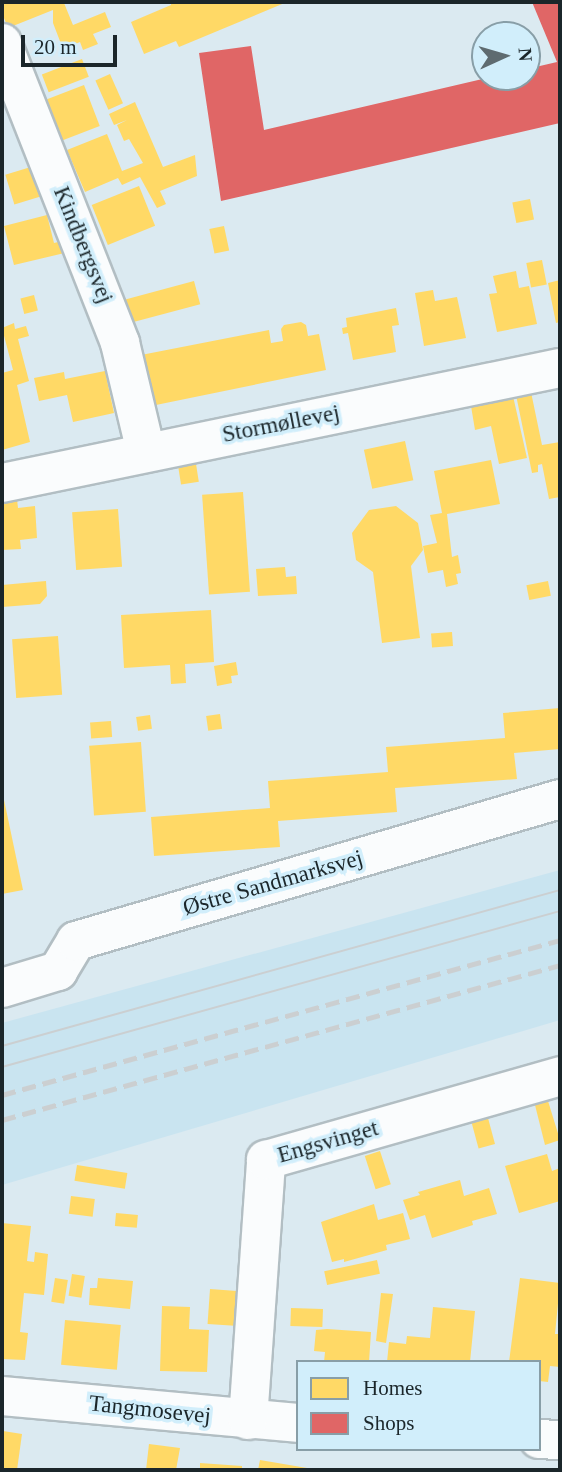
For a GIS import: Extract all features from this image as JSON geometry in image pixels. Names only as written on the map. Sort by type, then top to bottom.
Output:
[{"type":"street","name":"Kindbergsvej","points":[[2,43],[120,342],[146,452]]},
{"type":"street","name":"Stormøllevej","points":[[2,483],[560,368]]},
{"type":"street","name":"Østre Sandmarksvej","points":[[2,988],[58,971],[76,941],[560,799]]},
{"type":"street","name":"Engsvinget","points":[[248,1420],[266,1160],[560,1076]]},
{"type":"street","name":"Tangmosevej","points":[[2,1396],[296,1423]]},
{"type":"street","points":[[541,1438],[560,1440]]},
{"type":"shaded area","points":[[560,870],[560,1020],[2,1185],[2,1023]]},
{"type":"building: Homes","points":[[2,2],[64,3],[73,25],[105,12],[111,27],[93,34],[98,44],[83,50],[80,42],[63,49],[53,23],[53,10],[8,28],[2,13]]},
{"type":"building: Homes","points":[[171,2],[287,2],[179,47],[176,41],[144,54],[131,22],[171,5]]},
{"type":"building: Homes","points":[[82,59],[89,77],[49,92],[42,74]]},
{"type":"building: Homes","points":[[110,74],[123,103],[108,110],[95,81]]},
{"type":"building: Homes","points":[[84,85],[100,126],[61,141],[46,100]]},
{"type":"building: Homes","points":[[135,102],[163,167],[195,155],[197,176],[160,191],[166,204],[157,208],[140,177],[122,185],[118,178],[85,192],[67,150],[107,134],[122,171],[143,163],[129,139],[124,141],[117,125],[127,120],[114,125],[109,114]]},
{"type":"building: Homes","points":[[34,166],[43,196],[14,204],[5,175]]},
{"type":"building: Homes","points":[[139,186],[155,226],[108,245],[92,205]]},
{"type":"building: Homes","points":[[530,199],[534,220],[516,223],[512,202]]},
{"type":"building: Homes","points":[[47,215],[54,243],[70,239],[73,251],[14,265],[4,226]]},
{"type":"building: Homes","points":[[224,226],[229,250],[215,254],[209,229]]},
{"type":"building: Homes","points":[[542,260],[547,285],[531,288],[526,263]]},
{"type":"building: Homes","points":[[516,271],[519,288],[529,286],[537,324],[497,332],[489,294],[497,293],[493,276]]},
{"type":"building: Homes","points":[[560,280],[560,322],[556,323],[548,283]]},
{"type":"building: Homes","points":[[194,281],[200,304],[130,323],[123,300]]},
{"type":"building: Homes","points":[[433,290],[435,301],[457,297],[466,338],[424,346],[415,293]]},
{"type":"building: Homes","points":[[34,295],[38,311],[24,314],[20,298]]},
{"type":"building: Homes","points":[[396,308],[399,325],[392,326],[396,352],[353,360],[348,333],[343,334],[342,328],[347,327],[346,318]]},
{"type":"building: Homes","points":[[301,322],[306,325],[308,336],[319,334],[326,370],[151,406],[141,355],[269,330],[271,343],[283,341],[281,329],[284,325]]},
{"type":"building: Homes","points":[[14,323],[15,329],[26,326],[29,336],[18,339],[29,381],[17,385],[30,442],[2,450],[2,373],[13,370],[2,328]]},
{"type":"building: Homes","points":[[105,371],[114,413],[73,422],[67,395],[39,401],[34,378],[64,372],[65,379]]},
{"type":"building: Homes","points":[[531,392],[542,445],[560,442],[560,497],[549,499],[542,464],[538,465],[538,472],[532,473],[516,395]]},
{"type":"building: Homes","points":[[513,396],[527,458],[499,464],[491,426],[475,430],[471,406]]},
{"type":"building: Homes","points":[[405,441],[413,480],[372,489],[364,450]]},
{"type":"building: Homes","points":[[491,460],[500,504],[447,514],[452,557],[458,555],[461,573],[456,574],[458,584],[446,587],[443,570],[428,573],[423,546],[437,543],[430,515],[442,513],[434,471]]},
{"type":"building: Homes","points":[[196,464],[199,482],[181,485],[178,467]]},
{"type":"building: Homes","points":[[243,492],[250,592],[209,595],[202,495]]},
{"type":"building: Homes","points":[[17,499],[18,508],[35,506],[37,538],[20,540],[21,549],[2,550],[2,500]]},
{"type":"building: Homes","points":[[396,506],[418,523],[423,550],[411,566],[420,638],[382,643],[373,572],[356,560],[352,533],[369,510]]},
{"type":"building: Homes","points":[[118,509],[122,567],[76,570],[72,512]]},
{"type":"building: Homes","points":[[285,567],[286,577],[296,576],[297,594],[258,596],[256,569]]},
{"type":"building: Homes","points":[[46,581],[47,596],[40,604],[2,607],[2,585]]},
{"type":"building: Homes","points":[[548,581],[551,596],[529,600],[526,585]]},
{"type":"building: Homes","points":[[211,610],[214,662],[185,664],[186,683],[171,684],[170,665],[124,668],[121,615]]},
{"type":"building: Homes","points":[[452,632],[453,646],[432,647],[431,633]]},
{"type":"building: Homes","points":[[58,636],[62,695],[16,698],[12,639]]},
{"type":"building: Homes","points":[[236,662],[238,675],[231,676],[232,683],[217,686],[214,666]]},
{"type":"building: Homes","points":[[560,708],[560,749],[514,753],[517,779],[395,788],[397,812],[278,821],[280,847],[154,856],[151,817],[270,808],[268,781],[388,772],[386,747],[505,738],[503,713]]},
{"type":"building: Homes","points":[[220,714],[222,729],[208,731],[206,716]]},
{"type":"building: Homes","points":[[150,715],[152,729],[138,731],[136,717]]},
{"type":"building: Homes","points":[[111,721],[112,737],[91,738],[90,722]]},
{"type":"building: Homes","points":[[141,742],[146,812],[94,815],[89,746]]},
{"type":"building: Homes","points":[[2,796],[23,890],[2,894]]},
{"type":"building: Homes","points":[[548,1101],[560,1140],[545,1145],[535,1105]]},
{"type":"building: Homes","points":[[488,1118],[495,1144],[479,1148],[472,1122]]},
{"type":"building: Homes","points":[[380,1151],[391,1184],[376,1189],[365,1156]]},
{"type":"building: Homes","points":[[547,1154],[552,1171],[560,1168],[560,1201],[519,1213],[505,1166]]},
{"type":"building: Homes","points":[[77,1165],[127,1173],[125,1189],[74,1181]]},
{"type":"building: Homes","points":[[460,1180],[464,1196],[489,1188],[497,1214],[432,1238],[425,1215],[410,1220],[403,1200],[420,1195],[418,1192]]},
{"type":"building: Homes","points":[[71,1196],[95,1199],[93,1217],[69,1214]]},
{"type":"building: Homes","points":[[374,1204],[378,1220],[403,1213],[410,1239],[386,1245],[387,1250],[344,1262],[344,1259],[332,1262],[321,1222]]},
{"type":"building: Homes","points":[[116,1213],[138,1215],[137,1228],[115,1226]]},
{"type":"building: Homes","points":[[2,1223],[31,1226],[27,1261],[34,1262],[35,1252],[48,1254],[44,1295],[24,1293],[20,1332],[28,1333],[25,1360],[2,1359]]},
{"type":"building: Homes","points":[[377,1260],[380,1274],[327,1285],[324,1271]]},
{"type":"building: Homes","points":[[72,1274],[85,1276],[81,1298],[69,1296]]},
{"type":"building: Homes","points":[[55,1278],[68,1280],[64,1304],[51,1302]]},
{"type":"building: Homes","points":[[98,1278],[133,1281],[130,1309],[89,1305],[90,1288],[97,1288]]},
{"type":"building: Homes","points":[[520,1278],[560,1283],[555,1334],[560,1334],[560,1367],[550,1366],[548,1382],[541,1381],[541,1360],[509,1360]]},
{"type":"building: Homes","points":[[210,1289],[237,1291],[234,1326],[208,1324]]},
{"type":"building: Homes","points":[[381,1293],[393,1294],[386,1343],[376,1341]]},
{"type":"building: Homes","points":[[162,1306],[190,1307],[189,1329],[209,1330],[207,1372],[160,1371]]},
{"type":"building: Homes","points":[[433,1307],[475,1311],[470,1360],[387,1360],[389,1342],[406,1344],[407,1336],[430,1338]]},
{"type":"building: Homes","points":[[291,1308],[323,1309],[322,1327],[290,1326]]},
{"type":"building: Homes","points":[[65,1320],[121,1325],[117,1370],[61,1365]]},
{"type":"building: Homes","points":[[316,1330],[371,1332],[369,1360],[324,1360],[325,1352],[314,1351]]},
{"type":"building: Homes","points":[[3,1431],[22,1434],[17,1470],[2,1470]]},
{"type":"building: Homes","points":[[149,1444],[180,1448],[176,1470],[146,1470]]},
{"type":"building: Homes","points":[[260,1460],[307,1468],[258,1470]]},
{"type":"building: Homes","points":[[200,1463],[242,1466],[242,1470],[200,1470]]},
{"type":"building: Shops","points":[[532,2],[560,2],[560,123],[221,201],[199,53],[251,46],[264,130],[471,82],[471,91],[541,91],[541,66],[557,62]]},
{"type":"tram line","points":[[2,1046],[560,890]]},
{"type":"tram line","points":[[2,1067],[560,911]]},
{"type":"railway","points":[[2,1095],[560,940]]},
{"type":"railway","points":[[2,1120],[560,965]]}]
